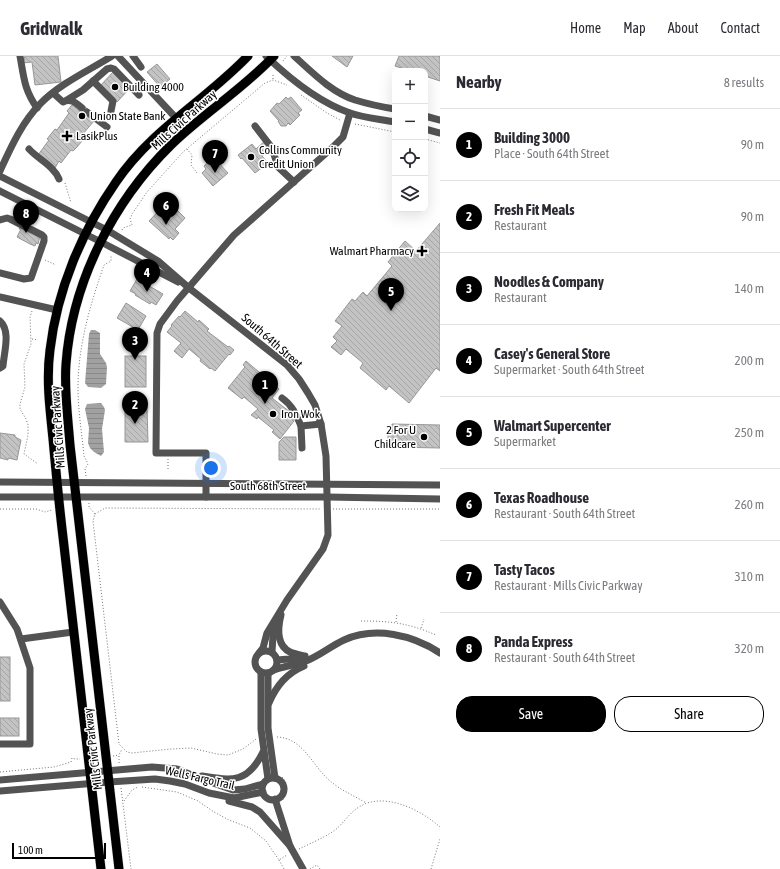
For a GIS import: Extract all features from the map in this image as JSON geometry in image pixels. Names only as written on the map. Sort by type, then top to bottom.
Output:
[{"type":"main road","name":"Mills Civic Parkway","points":[[102,869],[58,498],[48,386],[50,351],[57,310],[69,272],[86,234],[115,183],[129,164],[158,133],[248,56]]},
{"type":"main road","name":"Mills Civic Parkway","points":[[119,869],[74,482],[67,398],[67,352],[74,311],[101,242],[125,200],[146,173],[171,146],[270,57]]},
{"type":"street","points":[[20,56],[26,88],[29,96],[37,108]]},
{"type":"street","points":[[0,171],[17,135],[37,108],[53,93],[112,56]]},
{"type":"street","points":[[118,56],[176,118]]},
{"type":"street","points":[[133,56],[141,67]]},
{"type":"street","points":[[294,56],[327,85],[350,98],[392,109]]},
{"type":"street","points":[[270,57],[314,96],[350,113],[392,121]]},
{"type":"street","points":[[67,100],[94,81],[107,69],[111,68],[114,69],[139,95]]},
{"type":"street","points":[[94,81],[113,101],[111,111]]},
{"type":"street","points":[[53,93],[63,102],[72,100],[107,127]]},
{"type":"street","points":[[364,116],[367,103]]},
{"type":"street","points":[[206,497],[206,453],[156,453],[157,333],[160,324],[188,288],[234,234],[343,137],[350,113]]},
{"type":"street","points":[[428,117],[440,120]]},
{"type":"street","points":[[255,126],[272,148],[278,167],[294,182]]},
{"type":"street","points":[[428,130],[440,133]]},
{"type":"street","points":[[29,148],[35,155],[56,172],[62,180]]},
{"type":"street","name":"South 64th Street","points":[[0,176],[107,230],[158,261],[188,288],[287,365],[299,378],[315,405],[321,424],[326,456],[328,535],[323,549],[282,609]]},
{"type":"street","name":"South 64th Street","points":[[0,191],[86,234],[188,288]]},
{"type":"street","points":[[0,220],[6,218],[44,237],[44,241],[30,278],[24,279],[0,273]]},
{"type":"street","points":[[0,297],[57,310]]},
{"type":"street","points":[[0,321],[6,332],[3,366],[0,368]]},
{"type":"street","points":[[282,398],[289,402],[296,412],[301,426],[302,448]]},
{"type":"street","points":[[301,426],[321,424]]},
{"type":"street","name":"South 68th Street","points":[[0,482],[327,483],[440,485]]},
{"type":"street","name":"South 68th Street","points":[[0,497],[327,497],[440,499]]},
{"type":"street","points":[[0,602],[12,620],[21,639],[30,668],[30,744],[0,744]]},
{"type":"street","points":[[272,652],[273,635],[282,609]]},
{"type":"street","points":[[282,609],[267,633],[263,648],[255,661],[256,668],[268,671],[307,661],[343,640],[353,636],[362,635],[388,634],[403,636],[440,653]]},
{"type":"street","points":[[282,609],[278,631],[279,640],[289,652],[305,656]]},
{"type":"street","points":[[21,639],[74,632]]},
{"type":"street","points":[[259,653],[265,650],[272,652],[277,660],[277,664],[268,671],[260,715],[271,779],[263,792],[269,799],[278,801]]},
{"type":"street","points":[[277,660],[321,652]]},
{"type":"street","points":[[267,707],[275,691],[287,676],[297,668],[309,664],[321,652]]},
{"type":"street","points":[[188,774],[220,779],[241,777],[253,770],[263,752],[267,707],[268,671]]},
{"type":"street","points":[[263,752],[271,779]]},
{"type":"street","name":"Wells Fargo Trail","points":[[0,780],[158,767],[177,769],[234,790],[245,789],[271,779]]},
{"type":"street","name":"Wells Fargo Trail","points":[[0,791],[145,779],[185,784],[209,793],[234,798],[263,792]]},
{"type":"street","points":[[271,779],[281,781],[284,787],[283,793],[278,801],[277,809],[290,846]]},
{"type":"street","points":[[209,793],[252,807],[267,819],[290,846],[304,869]]},
{"type":"path","points":[[122,228],[132,225],[130,219],[132,214],[147,192],[187,148],[257,89],[272,80],[273,74]]},
{"type":"path","points":[[428,140],[440,143]]},
{"type":"path","points":[[187,148],[192,155],[190,165],[197,174]]},
{"type":"path","points":[[62,180],[71,204]]},
{"type":"path","points":[[38,256],[47,262],[56,265]]},
{"type":"path","points":[[85,469],[88,464],[84,456],[78,388],[81,354],[91,301],[104,265],[111,261],[110,257]]},
{"type":"path","points":[[32,310],[30,317],[32,339],[30,350],[24,364],[25,387],[20,409],[28,425],[28,435],[24,454],[38,464]]},
{"type":"path","points":[[32,339],[38,340]]},
{"type":"path","points":[[168,453],[168,469]]},
{"type":"path","points":[[89,508],[95,514]]},
{"type":"path","points":[[309,509],[105,508],[95,514],[93,521],[117,737],[122,748],[127,752],[132,753],[191,748],[222,755],[236,752],[258,738],[282,737],[295,743],[306,752],[322,774],[329,780],[346,792],[366,803]]},
{"type":"path","points":[[0,509],[36,509],[45,512],[60,510]]},
{"type":"path","points":[[344,509],[440,509]]},
{"type":"path","points":[[396,622],[397,613]]},
{"type":"path","points":[[421,629],[424,619]]},
{"type":"path","points":[[362,621],[396,622],[436,635]]},
{"type":"path","points":[[106,757],[118,755],[122,748]]},
{"type":"path","points":[[0,772],[54,767],[71,762],[72,758],[75,760],[89,758]]},
{"type":"path","points":[[271,779],[286,783],[288,789],[278,801]]},
{"type":"path","points":[[124,801],[132,790],[140,787],[177,792],[198,800],[214,812],[253,830],[266,842],[284,869]]},
{"type":"path","points":[[122,793],[132,869]]},
{"type":"path","points":[[298,850],[334,831],[352,812],[366,803],[389,802],[405,805],[422,813],[440,827]]},
{"type":"path","points":[[431,869],[440,839]]},
{"type":"path","points":[[278,860],[288,855]]},
{"type":"path","points":[[309,869],[317,865],[320,869]]},
{"type":"shaded area","points":[[91,330],[95,330],[100,333],[100,354],[107,367],[106,384],[101,388],[88,387],[85,383],[89,334]]},
{"type":"shaded area","points":[[101,403],[105,410],[102,429],[104,452],[101,456],[90,448],[88,443],[89,428],[85,409],[87,404]]},
{"type":"building","points":[[25,56],[58,56],[61,82],[35,85],[32,62],[23,63]]},
{"type":"building","points":[[332,56],[353,56],[347,67]]},
{"type":"building","points":[[399,56],[440,56],[440,81],[428,77],[428,68],[401,68],[395,66]]},
{"type":"building","points":[[157,64],[170,79],[160,87],[147,72]]},
{"type":"building","name":"Building 4000","points":[[113,72],[130,88],[117,102],[100,86]]},
{"type":"building","points":[[286,97],[288,99],[291,97],[302,110],[298,113],[300,115],[290,125],[288,123],[286,126],[281,126],[279,121],[270,111],[277,103],[279,104]]},
{"type":"building","points":[[72,105],[80,111],[84,106],[89,110],[94,121],[82,135],[80,139],[82,141],[73,151],[71,150],[61,163],[59,161],[55,168],[38,155],[49,140],[47,139],[55,129],[57,130],[69,113],[67,111]]},
{"type":"building","name":"Collins Community Credit Union","points":[[266,140],[272,148],[262,156],[268,163],[255,173],[238,155],[252,144],[256,149]]},
{"type":"building","points":[[211,160],[213,162],[216,160],[228,173],[213,186],[202,173],[206,169],[204,166]]},
{"type":"building","points":[[166,203],[173,209],[174,207],[185,218],[175,229],[179,233],[173,240],[170,237],[169,239],[149,221]]},
{"type":"building","points":[[440,223],[440,371],[436,368],[409,403],[389,386],[386,390],[360,368],[363,363],[346,349],[341,355],[331,347],[337,341],[333,337],[342,326],[335,321],[352,299],[355,301],[363,292],[367,296],[392,266],[388,262],[405,241],[416,251]]},
{"type":"building","points":[[20,227],[40,236],[38,244],[36,243],[35,246],[17,237],[21,229],[19,229]]},
{"type":"building","points":[[137,279],[163,294],[156,305],[151,302],[150,304],[130,291]]},
{"type":"building","points":[[126,303],[146,316],[138,330],[117,318]]},
{"type":"building","points":[[185,311],[209,329],[207,331],[234,350],[215,371],[200,361],[201,359],[189,349],[182,358],[174,351],[181,343],[167,332],[172,326],[171,325]]},
{"type":"building","points":[[125,356],[146,356],[146,387],[125,387]]},
{"type":"building","points":[[246,361],[279,389],[272,398],[290,412],[294,421],[280,439],[272,432],[274,430],[258,417],[257,419],[251,415],[258,409],[244,397],[242,399],[228,388],[245,367],[243,365]]},
{"type":"building","points":[[147,407],[148,442],[125,442],[125,408]]},
{"type":"building","points":[[392,424],[440,425],[440,448],[391,447],[391,439],[388,439],[388,432],[392,432]]},
{"type":"building","points":[[0,433],[15,435],[15,437],[21,440],[17,460],[0,458]]},
{"type":"building","points":[[284,437],[296,437],[296,460],[279,460],[279,442]]},
{"type":"building","points":[[0,657],[10,657],[10,701],[0,701]]},
{"type":"building","points":[[0,718],[19,718],[19,736],[0,736]]},
{"type":"place","name":"Building 4000","points":[[115,87]]},
{"type":"place","name":"Union State Bank","points":[[82,116]]},
{"type":"place","name":"LasikPlus","points":[[67,136]]},
{"type":"place","name":"Collins Community Credit Union","points":[[251,157]]},
{"type":"place","name":"Tasty Tacos","points":[[215,173]]},
{"type":"place","name":"Texas Roadhouse","points":[[166,225]]},
{"type":"place","name":"Panda Express","points":[[26,233]]},
{"type":"place","name":"Walmart Pharmacy","points":[[422,251]]},
{"type":"place","name":"Casey's General Store","points":[[147,292]]},
{"type":"place","name":"Walmart Supercenter","points":[[391,311]]},
{"type":"place","name":"Noodles & Company","points":[[135,360]]},
{"type":"place","name":"Building 3000","points":[[265,404]]},
{"type":"place","name":"Iron Wok","points":[[273,414]]},
{"type":"place","name":"Fresh Fit Meals","points":[[135,424]]},
{"type":"place","name":"2 For U Childcare","points":[[424,437]]}]
